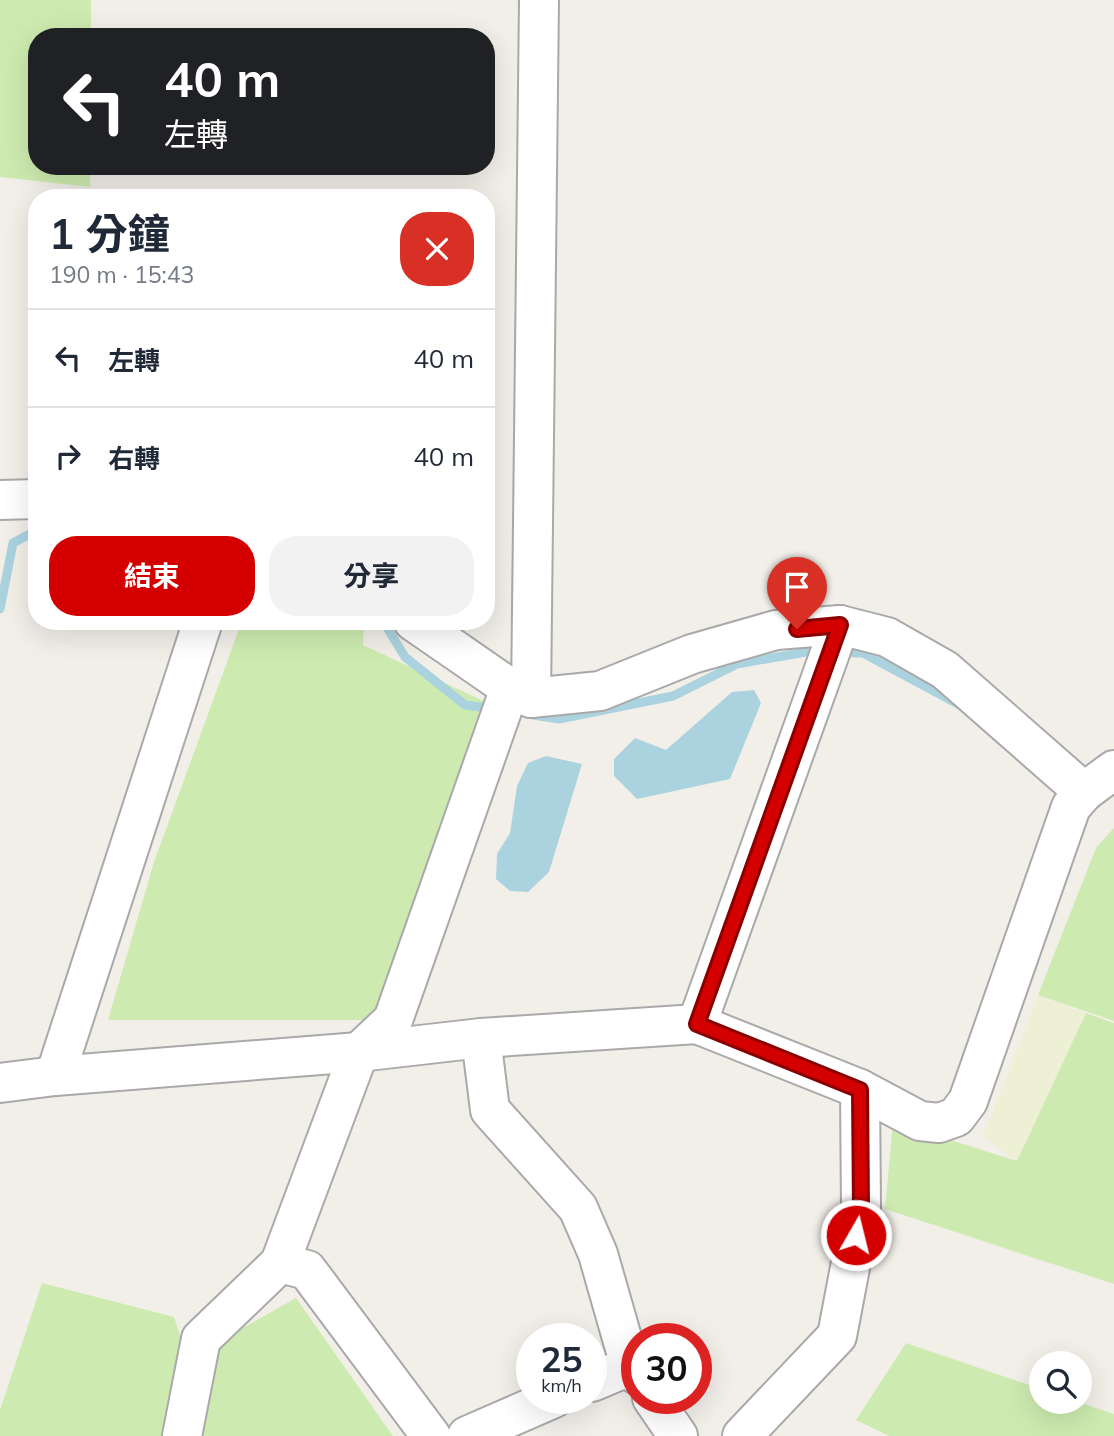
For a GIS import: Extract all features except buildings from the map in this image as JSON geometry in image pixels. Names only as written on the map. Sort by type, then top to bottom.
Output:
[{"type":"street","points":[[182,1436],[201,1339],[280,1263],[359,1052],[393,1020],[520,693],[539,0]]},
{"type":"street","points":[[0,499],[28,499]]},
{"type":"street","points":[[426,630],[520,693],[600,691],[692,654],[776,630],[840,625],[887,637],[945,670],[1084,792]]},
{"type":"street","points":[[697,1024],[840,625]]},
{"type":"street","points":[[55,1076],[201,630]]},
{"type":"street","points":[[0,1083],[55,1076],[359,1052],[481,1038],[697,1024],[860,1090],[920,1121],[939,1123],[956,1117],[968,1101],[1071,807],[1084,792],[1114,770]]},
{"type":"street","points":[[481,1038],[490,1110],[578,1208],[598,1254],[621,1328]]},
{"type":"street","points":[[742,1436],[837,1336],[861,1210],[860,1090]]},
{"type":"street","points":[[280,1263],[307,1270],[431,1436]]},
{"type":"street","points":[[467,1436],[517,1414]]},
{"type":"street","points":[[663,1414],[677,1436]]},
{"type":"green space","points":[[0,0],[91,0],[91,28],[28,28],[28,175],[90,175],[90,187],[0,177]]},
{"type":"green space","points":[[239,630],[364,630],[363,645],[503,710],[393,1020],[108,1020],[154,862]]},
{"type":"green space","points":[[1114,828],[1114,1021],[1038,995],[1096,848]]},
{"type":"green space","points":[[1038,995],[1086,1013],[1017,1162],[983,1136]]},
{"type":"green space","points":[[1086,1013],[1114,1023],[1114,1284],[885,1209],[893,1122],[1017,1161]]},
{"type":"green space","points":[[42,1283],[174,1317],[181,1338],[162,1436],[0,1436],[0,1410]]},
{"type":"green space","points":[[296,1298],[393,1436],[189,1436],[198,1353]]},
{"type":"green space","points":[[906,1343],[1029,1385],[1029,1414],[1092,1414],[1092,1407],[1114,1414],[1114,1436],[889,1436],[856,1420]]},
{"type":"water","points":[[754,690],[761,703],[730,779],[637,799],[614,776],[614,759],[635,738],[666,750],[732,692]]},
{"type":"water","points":[[546,756],[582,764],[549,872],[528,892],[510,891],[496,879],[497,854],[510,833],[517,786],[528,763]]},
{"type":"waterway","points":[[0,609],[13,543],[28,535]]},
{"type":"waterway","points":[[388,630],[405,657],[465,705],[494,709]]},
{"type":"waterway","points":[[533,715],[559,719],[673,696],[737,664],[806,652]]},
{"type":"waterway","points":[[854,653],[863,653],[958,704]]},
{"type":"route","points":[[797,629],[840,625],[697,1024],[860,1090],[861,1210],[856,1235]]}]
